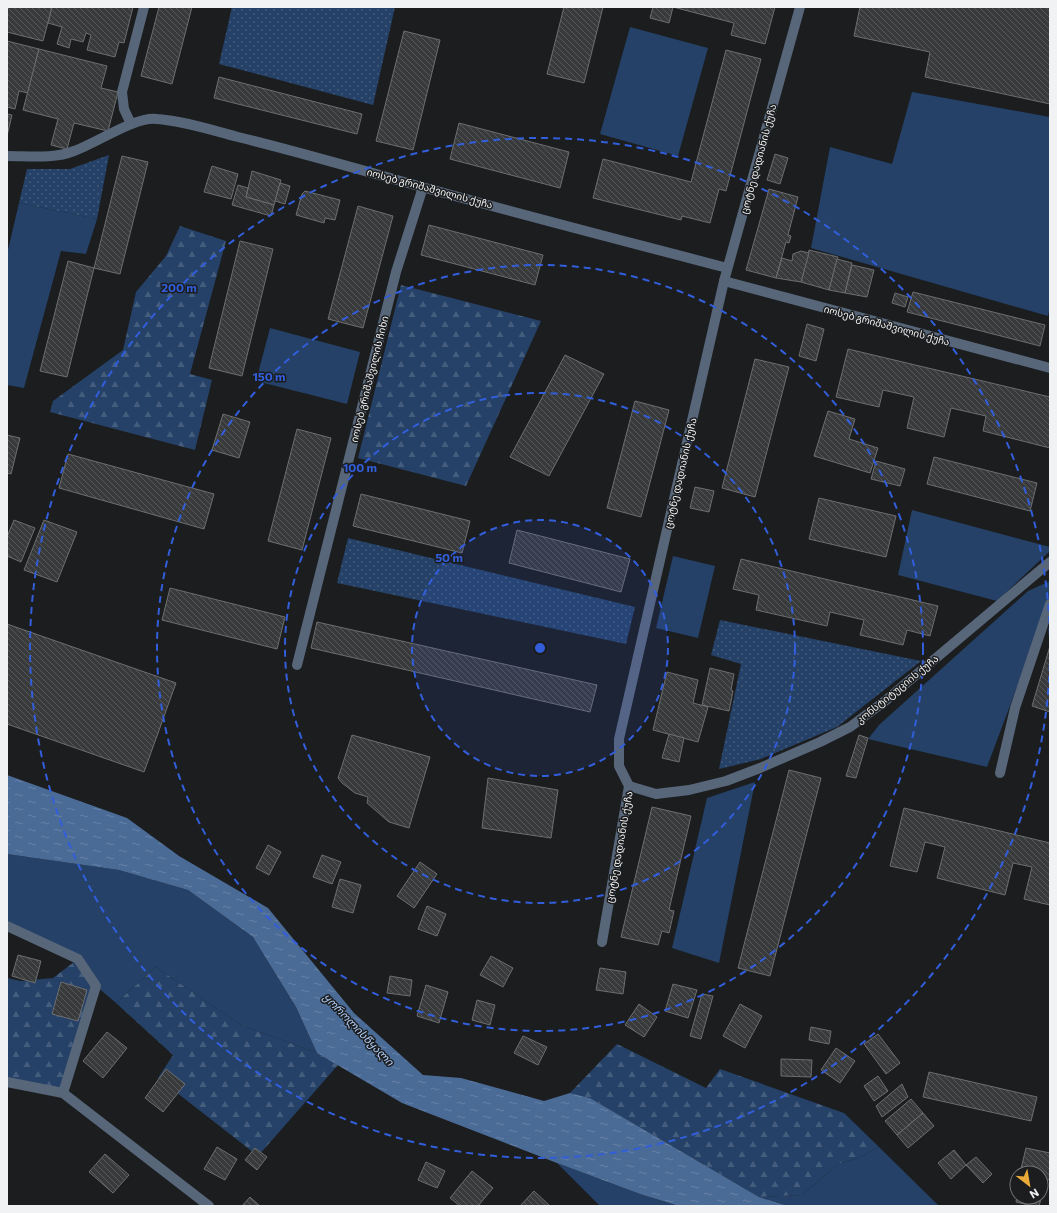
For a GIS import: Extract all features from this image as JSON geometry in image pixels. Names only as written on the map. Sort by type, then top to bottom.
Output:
[{"type":"street","points":[[132,124],[124,109],[122,92],[144,7]]},
{"type":"street","name":"ცოტნე დადიანის ქუჩა","points":[[602,942],[629,786],[619,766],[619,739],[724,282],[800,7]]},
{"type":"street","name":"იოსებ გრიშაშვილის ქუჩა","points":[[7,156],[47,156],[72,152],[144,119],[156,118],[304,153],[423,187],[728,268]]},
{"type":"street","name":"იოსებ გრიშაშვილის ჩიხი","points":[[297,665],[396,272],[423,187]]},
{"type":"street","name":"იოსებ გრიშაშვილის ქუჩა","points":[[724,282],[1050,368]]},
{"type":"street","name":"კონსტიტუციის ქუჩა","points":[[629,786],[656,794],[689,790],[726,781],[820,742],[850,727],[885,701],[1050,562]]},
{"type":"street","points":[[1000,773],[1015,708],[1050,604]]},
{"type":"street","points":[[7,926],[78,960],[96,986],[63,1093]]},
{"type":"street","points":[[7,1082],[63,1093],[209,1206]]},
{"type":"green space","points":[[232,7],[395,7],[373,105],[219,64]]},
{"type":"green space","points":[[630,27],[708,48],[678,156],[600,134]]},
{"type":"green space","points":[[912,92],[1050,117],[1050,306],[1048,316],[811,248],[830,147],[892,164]]},
{"type":"green space","points":[[109,155],[97,219],[19,203],[27,169],[70,169]]},
{"type":"green space","points":[[19,203],[97,219],[86,254],[61,251],[24,388],[7,385],[7,254]]},
{"type":"green space","points":[[180,226],[226,241],[190,374],[212,380],[195,450],[50,412],[53,401],[123,350],[136,292],[166,256]]},
{"type":"green space","points":[[401,285],[541,321],[466,486],[358,458]]},
{"type":"green space","points":[[270,328],[360,352],[347,404],[256,381]]},
{"type":"green space","points":[[912,510],[1050,547],[1050,551],[997,601],[898,575]]},
{"type":"green space","points":[[348,538],[635,607],[626,644],[337,583]]},
{"type":"green space","points":[[673,556],[715,566],[698,638],[656,628]]},
{"type":"green space","points":[[1050,581],[1050,599],[987,767],[868,739],[879,725],[1028,591]]},
{"type":"green space","points":[[720,620],[921,661],[837,727],[761,759],[719,769],[741,664],[711,655]]},
{"type":"green space","points":[[755,782],[719,963],[672,948],[707,798]]},
{"type":"green space","points":[[7,854],[119,870],[188,890],[253,937],[296,1007],[317,1053],[241,1025],[156,967],[116,1003],[96,986],[78,959],[7,926]]},
{"type":"green space","points":[[78,959],[96,986],[63,1093],[7,1082],[7,978],[21,981],[53,978]]},
{"type":"green space","points":[[156,967],[241,1025],[317,1053],[338,1065],[258,1156],[158,1078],[173,1055],[116,1003]]},
{"type":"green space","points":[[617,1044],[706,1088],[720,1069],[844,1113],[879,1147],[858,1158],[838,1164],[802,1195],[759,1197],[590,1098],[570,1093]]},
{"type":"green space","points":[[879,1147],[939,1206],[788,1206],[759,1197],[802,1195],[838,1164],[858,1158]]},
{"type":"green space","points":[[557,1163],[640,1194],[679,1206],[600,1206]]},
{"type":"water","name":"ყოროლისწყალი","points":[[7,775],[127,818],[179,856],[268,908],[354,1013],[423,1075],[461,1078],[544,1101],[570,1093],[590,1098],[759,1197],[788,1206],[679,1206],[640,1194],[402,1103],[317,1053],[296,1007],[253,937],[188,890],[119,870],[7,854]]},
{"type":"building","points":[[7,7],[52,7],[43,41],[7,32]]},
{"type":"building","points":[[52,7],[133,7],[124,43],[119,42],[115,57],[87,50],[91,35],[86,33],[83,42],[71,39],[69,48],[57,44],[62,27],[48,23]]},
{"type":"building","points":[[159,7],[192,7],[172,84],[141,76]]},
{"type":"building","points":[[564,7],[603,7],[584,83],[547,74]]},
{"type":"building","points":[[653,7],[673,7],[669,23],[650,18]]},
{"type":"building","points":[[673,7],[775,7],[765,44],[731,35],[734,23]]},
{"type":"building","points":[[860,7],[1050,7],[1050,104],[925,77],[930,52],[854,36]]},
{"type":"building","points":[[404,31],[440,40],[413,150],[376,141]]},
{"type":"building","points":[[7,41],[39,49],[28,93],[19,91],[15,109],[7,107]]},
{"type":"building","points":[[39,49],[107,66],[101,88],[118,92],[108,131],[74,123],[67,149],[51,145],[58,119],[23,110]]},
{"type":"building","points":[[726,50],[761,59],[726,191],[719,189],[710,223],[682,216],[681,220],[593,198],[603,159],[691,182]]},
{"type":"building","points":[[219,77],[362,114],[357,134],[214,98]]},
{"type":"building","points":[[7,114],[12,115],[7,136]]},
{"type":"building","points":[[459,123],[569,152],[560,188],[450,159]]},
{"type":"building","points":[[775,154],[788,158],[780,184],[767,180]]},
{"type":"building","points":[[122,156],[148,162],[120,274],[94,268]]},
{"type":"building","points":[[212,166],[238,174],[231,199],[204,192]]},
{"type":"building","points":[[252,171],[281,180],[274,205],[246,197]]},
{"type":"building","points":[[280,183],[290,186],[285,204],[275,201]]},
{"type":"building","points":[[238,185],[248,188],[246,197],[274,205],[271,216],[232,205]]},
{"type":"building","points":[[769,189],[798,197],[788,235],[791,236],[789,243],[786,242],[776,278],[746,270]]},
{"type":"building","points":[[305,191],[340,200],[335,220],[325,218],[324,223],[296,215],[302,194]]},
{"type":"building","points":[[358,206],[393,216],[363,328],[328,319]]},
{"type":"building","points":[[429,225],[543,255],[535,285],[421,255]]},
{"type":"building","points":[[240,241],[273,249],[242,376],[209,368]]},
{"type":"building","points":[[809,250],[838,257],[829,290],[801,282]]},
{"type":"building","points":[[801,251],[809,253],[801,282],[776,278],[782,258],[792,261],[793,254]]},
{"type":"building","points":[[837,259],[852,263],[845,293],[829,290]]},
{"type":"building","points":[[68,261],[94,268],[67,377],[40,371]]},
{"type":"building","points":[[852,265],[874,270],[867,297],[845,293]]},
{"type":"building","points":[[913,292],[1045,325],[1040,346],[907,312]]},
{"type":"building","points":[[895,293],[908,297],[905,307],[892,303]]},
{"type":"building","points":[[807,324],[824,329],[816,361],[799,356]]},
{"type":"building","points":[[848,349],[1050,397],[1050,448],[983,431],[986,416],[951,408],[944,437],[907,428],[914,397],[883,390],[879,407],[836,397]]},
{"type":"building","points":[[565,355],[604,374],[549,476],[510,457]]},
{"type":"building","points":[[755,359],[789,367],[755,497],[722,488]]},
{"type":"building","points":[[635,401],[669,410],[641,517],[607,508]]},
{"type":"building","points":[[828,411],[855,419],[849,439],[878,448],[870,473],[814,456]]},
{"type":"building","points":[[223,414],[250,422],[239,458],[212,450]]},
{"type":"building","points":[[297,429],[331,438],[302,550],[268,541]]},
{"type":"building","points":[[7,435],[20,438],[11,474],[7,473]]},
{"type":"building","points":[[68,454],[214,494],[204,529],[59,488]]},
{"type":"building","points":[[934,457],[1037,483],[1030,511],[927,484]]},
{"type":"building","points":[[876,461],[905,469],[900,486],[871,479]]},
{"type":"building","points":[[695,487],[714,491],[709,512],[690,508]]},
{"type":"building","points":[[361,494],[470,521],[462,553],[353,526]]},
{"type":"building","points":[[819,498],[896,516],[886,557],[809,539]]},
{"type":"building","points":[[14,520],[35,528],[21,562],[7,556],[7,537]]},
{"type":"building","points":[[44,520],[77,532],[57,582],[24,570]]},
{"type":"building","points":[[517,530],[630,559],[621,592],[509,563]]},
{"type":"building","points":[[741,559],[938,606],[930,636],[907,630],[903,645],[860,635],[864,620],[830,612],[827,626],[756,610],[759,595],[733,589]]},
{"type":"building","points":[[170,588],[285,617],[277,649],[162,620]]},
{"type":"building","points":[[317,622],[597,685],[590,712],[311,648]]},
{"type":"building","points":[[7,624],[176,683],[144,772],[7,724]]},
{"type":"building","points":[[1050,646],[1050,712],[1032,706]]},
{"type":"building","points":[[710,668],[734,674],[731,690],[733,691],[729,711],[702,705]]},
{"type":"building","points":[[667,672],[698,680],[693,703],[708,707],[698,742],[653,730]]},
{"type":"building","points":[[669,734],[684,738],[679,762],[662,758]]},
{"type":"building","points":[[352,735],[430,757],[409,828],[389,822],[367,803],[368,797],[355,793],[338,778]]},
{"type":"building","points":[[859,735],[868,738],[856,778],[846,776]]},
{"type":"building","points":[[789,770],[821,778],[770,976],[738,968]]},
{"type":"building","points":[[488,778],[558,790],[551,838],[482,828]]},
{"type":"building","points":[[652,807],[691,816],[669,910],[674,911],[669,933],[662,931],[658,945],[621,937]]},
{"type":"building","points":[[904,808],[1050,843],[1050,905],[1024,899],[1032,867],[1013,863],[1005,895],[937,878],[945,847],[925,842],[917,872],[890,866]]},
{"type":"building","points":[[268,845],[281,852],[269,875],[256,868]]},
{"type":"building","points":[[322,855],[341,862],[332,884],[313,877]]},
{"type":"building","points":[[420,862],[437,874],[414,908],[397,896]]},
{"type":"building","points":[[340,879],[361,885],[353,913],[332,907]]},
{"type":"building","points":[[427,906],[446,914],[437,936],[418,929]]},
{"type":"building","points":[[18,955],[41,961],[35,983],[12,976]]},
{"type":"building","points":[[491,956],[513,968],[503,987],[480,975]]},
{"type":"building","points":[[600,968],[626,972],[623,994],[596,990]]},
{"type":"building","points":[[390,976],[412,980],[410,996],[387,993]]},
{"type":"building","points":[[61,982],[87,990],[78,1021],[52,1014]]},
{"type":"building","points":[[673,984],[697,990],[688,1018],[665,1011]]},
{"type":"building","points":[[426,985],[448,992],[439,1023],[417,1016]]},
{"type":"building","points":[[702,994],[713,996],[701,1039],[690,1036]]},
{"type":"building","points":[[477,1000],[495,1005],[490,1025],[472,1020]]},
{"type":"building","points":[[639,1004],[657,1017],[644,1037],[625,1025]]},
{"type":"building","points":[[740,1004],[762,1016],[745,1048],[723,1036]]},
{"type":"building","points":[[811,1027],[831,1031],[829,1044],[809,1040]]},
{"type":"building","points":[[107,1032],[127,1048],[103,1078],[83,1061]]},
{"type":"building","points":[[878,1034],[900,1063],[886,1074],[864,1044]]},
{"type":"building","points":[[523,1036],[547,1047],[538,1065],[514,1053]]},
{"type":"building","points":[[836,1048],[855,1061],[840,1083],[821,1070]]},
{"type":"building","points":[[781,1059],[812,1060],[811,1077],[781,1076]]},
{"type":"building","points":[[166,1069],[185,1084],[163,1112],[145,1098]]},
{"type":"building","points":[[929,1072],[1037,1097],[1031,1121],[923,1097]]},
{"type":"building","points":[[878,1076],[888,1091],[874,1101],[864,1086]]},
{"type":"building","points":[[902,1084],[908,1097],[882,1117],[876,1106]]},
{"type":"building","points":[[911,1099],[923,1113],[897,1135],[885,1121]]},
{"type":"building","points":[[923,1113],[934,1126],[908,1148],[897,1135]]},
{"type":"building","points":[[217,1147],[237,1159],[225,1180],[204,1169]]},
{"type":"building","points":[[255,1148],[267,1157],[257,1170],[245,1160]]},
{"type":"building","points":[[1026,1148],[1050,1153],[1050,1180],[1049,1165],[1022,1165]]},
{"type":"building","points":[[954,1150],[966,1165],[951,1179],[938,1163]]},
{"type":"building","points":[[105,1154],[129,1175],[113,1193],[89,1172]]},
{"type":"building","points":[[976,1157],[992,1174],[983,1183],[966,1165]]},
{"type":"building","points":[[426,1162],[445,1171],[437,1188],[418,1180]]},
{"type":"building","points":[[472,1171],[493,1188],[478,1206],[460,1206],[450,1198]]},
{"type":"building","points":[[534,1191],[549,1205],[520,1206]]},
{"type":"building","points":[[250,1197],[260,1206],[242,1206]]}]
